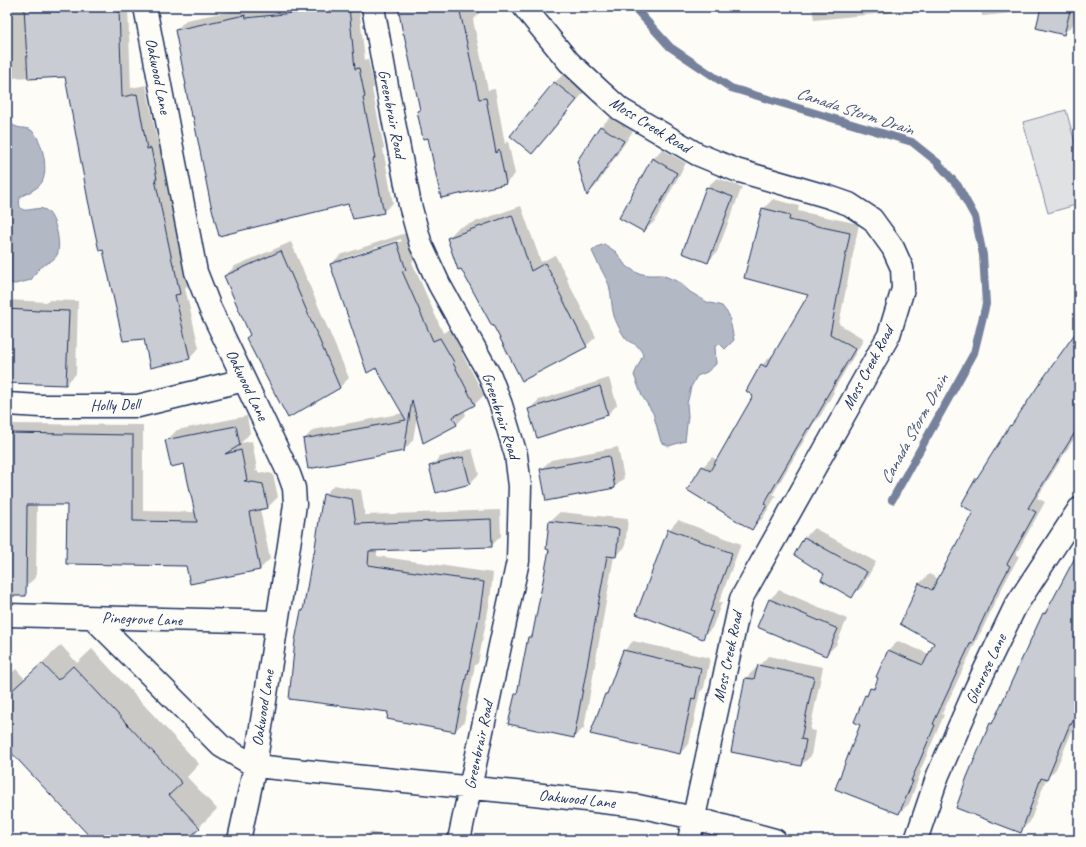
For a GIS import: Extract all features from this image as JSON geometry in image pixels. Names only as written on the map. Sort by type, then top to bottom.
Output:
[{"type":"street","name":"Oakwood Lane","points":[[145,7],[196,272],[210,308],[283,460],[294,488],[295,504],[255,766],[239,840]]},
{"type":"street","name":"Greenbrair Road","points":[[372,7],[409,198],[421,245],[440,284],[490,376],[501,405],[516,455],[520,486],[518,560],[459,840]]},
{"type":"street","name":"Moss Creek Road","points":[[524,7],[569,62],[620,109],[697,154],[736,170],[849,204],[872,219],[893,248],[902,268],[902,289],[888,335],[740,599],[689,840]]},
{"type":"street","name":"Holly Dell","points":[[7,404],[48,406],[138,406],[244,380]]},
{"type":"street","name":"Glenrose Lane","points":[[916,840],[938,775],[976,688],[1016,608],[1079,509]]},
{"type":"street","name":"Pinegrove Lane","points":[[7,615],[276,622]]},
{"type":"street","points":[[93,618],[221,746],[255,766]]},
{"type":"street","name":"Oakwood Lane","points":[[255,766],[638,806],[694,818],[776,840]]},
{"type":"shaded area","points":[[1066,110],[1079,157],[1079,204],[1048,213],[1023,122]]},
{"type":"shaded area","points":[[7,118],[15,126],[29,129],[35,134],[43,154],[45,170],[42,182],[35,189],[20,197],[20,208],[23,210],[43,209],[47,211],[54,222],[59,244],[57,255],[51,261],[42,266],[31,280],[15,284],[7,283]]},
{"type":"shaded area","points":[[604,244],[616,252],[625,265],[637,273],[662,275],[679,282],[690,292],[707,302],[722,306],[729,315],[734,340],[725,349],[720,344],[715,346],[716,364],[707,372],[697,376],[691,387],[687,404],[688,416],[685,441],[669,446],[661,442],[653,413],[642,396],[634,375],[643,355],[641,350],[636,345],[626,339],[618,326],[613,312],[609,285],[592,251]]},
{"type":"building","points":[[24,7],[55,7],[56,11],[119,9],[122,97],[137,94],[147,149],[151,148],[157,179],[155,179],[180,294],[175,295],[190,359],[150,368],[144,339],[123,341],[103,250],[99,251],[65,77],[28,79]]},
{"type":"building","points":[[349,7],[355,69],[359,68],[365,97],[363,98],[384,213],[353,219],[348,204],[219,236],[210,201],[193,116],[191,116],[175,30],[245,15],[246,18]]},
{"type":"building","points":[[398,7],[459,7],[479,99],[486,98],[496,153],[499,149],[506,184],[441,198],[428,138],[423,139],[417,111],[420,110]]},
{"type":"building","points":[[1041,7],[1071,7],[1064,35],[1036,28]]},
{"type":"building","points":[[554,82],[577,100],[532,154],[510,136]]},
{"type":"building","points":[[600,126],[624,141],[587,196],[577,161]]},
{"type":"building","points":[[652,158],[677,173],[644,232],[619,218]]},
{"type":"building","points":[[706,187],[733,197],[708,263],[682,253]]},
{"type":"building","points":[[762,208],[790,215],[789,220],[850,233],[830,334],[855,349],[764,504],[767,505],[752,530],[687,490],[702,466],[710,471],[753,396],[746,391],[761,364],[766,367],[808,295],[744,278]]},
{"type":"building","points":[[512,215],[531,271],[545,263],[587,347],[522,381],[493,325],[492,326],[461,269],[458,270],[447,238]]},
{"type":"building","points":[[397,242],[406,270],[402,271],[433,341],[440,338],[454,362],[453,363],[475,405],[453,417],[457,425],[423,443],[412,400],[404,451],[308,469],[303,439],[406,420],[376,368],[367,373],[330,264]]},
{"type":"building","points":[[281,251],[340,388],[288,418],[246,338],[250,335],[224,276]]},
{"type":"building","points":[[7,309],[69,311],[66,385],[7,383]]},
{"type":"building","points":[[1079,328],[1079,426],[1028,508],[1036,512],[1007,564],[1010,566],[972,643],[971,642],[933,724],[935,725],[911,781],[913,781],[899,814],[835,789],[860,725],[854,722],[865,695],[867,696],[870,688],[874,689],[878,678],[876,677],[888,650],[923,665],[934,643],[900,624],[919,583],[932,590],[973,512],[961,505],[976,478],[1010,425],[1011,426]]},
{"type":"building","points":[[600,386],[608,415],[537,438],[528,409]]},
{"type":"building","points":[[236,426],[240,445],[225,454],[241,450],[247,480],[244,481],[247,481],[248,483],[252,482],[263,484],[268,508],[249,512],[260,570],[190,584],[186,566],[66,564],[67,505],[27,505],[26,596],[7,596],[7,433],[133,435],[133,521],[197,522],[184,464],[171,467],[165,440]]},
{"type":"building","points":[[609,456],[615,488],[546,501],[540,469]]},
{"type":"building","points":[[463,457],[470,484],[436,493],[429,466]]},
{"type":"building","points":[[323,494],[352,499],[356,524],[491,519],[492,547],[369,551],[368,565],[484,582],[468,674],[467,673],[455,732],[387,719],[388,712],[289,699],[295,641],[301,611],[303,611],[313,553],[314,554]]},
{"type":"building","points":[[549,521],[619,529],[616,557],[607,556],[574,738],[508,724],[515,694],[517,694],[528,637],[532,637],[549,550],[546,549]]},
{"type":"building","points":[[668,529],[732,553],[710,611],[713,612],[703,639],[636,614]]},
{"type":"building","points":[[804,537],[867,572],[852,598],[821,580],[824,574],[794,555]]},
{"type":"building","points":[[1079,550],[1079,707],[1071,725],[1070,724],[1047,780],[1041,778],[1021,833],[956,808],[967,777],[990,723],[992,724],[1043,613],[1045,614]]},
{"type":"building","points":[[769,599],[838,629],[826,656],[757,627]]},
{"type":"building","points":[[623,650],[701,668],[695,699],[692,698],[680,754],[590,734]]},
{"type":"building","points":[[42,663],[58,680],[73,666],[182,783],[169,795],[200,828],[187,840],[93,840],[7,748],[7,695]]},
{"type":"building","points":[[758,665],[814,677],[801,739],[806,740],[801,766],[731,752],[745,678],[754,679]]},
{"type":"waterway","name":"Canada Storm Drain","points":[[634,7],[670,47],[731,88],[912,142],[937,162],[958,186],[975,217],[983,255],[986,304],[974,353],[892,500]]}]
